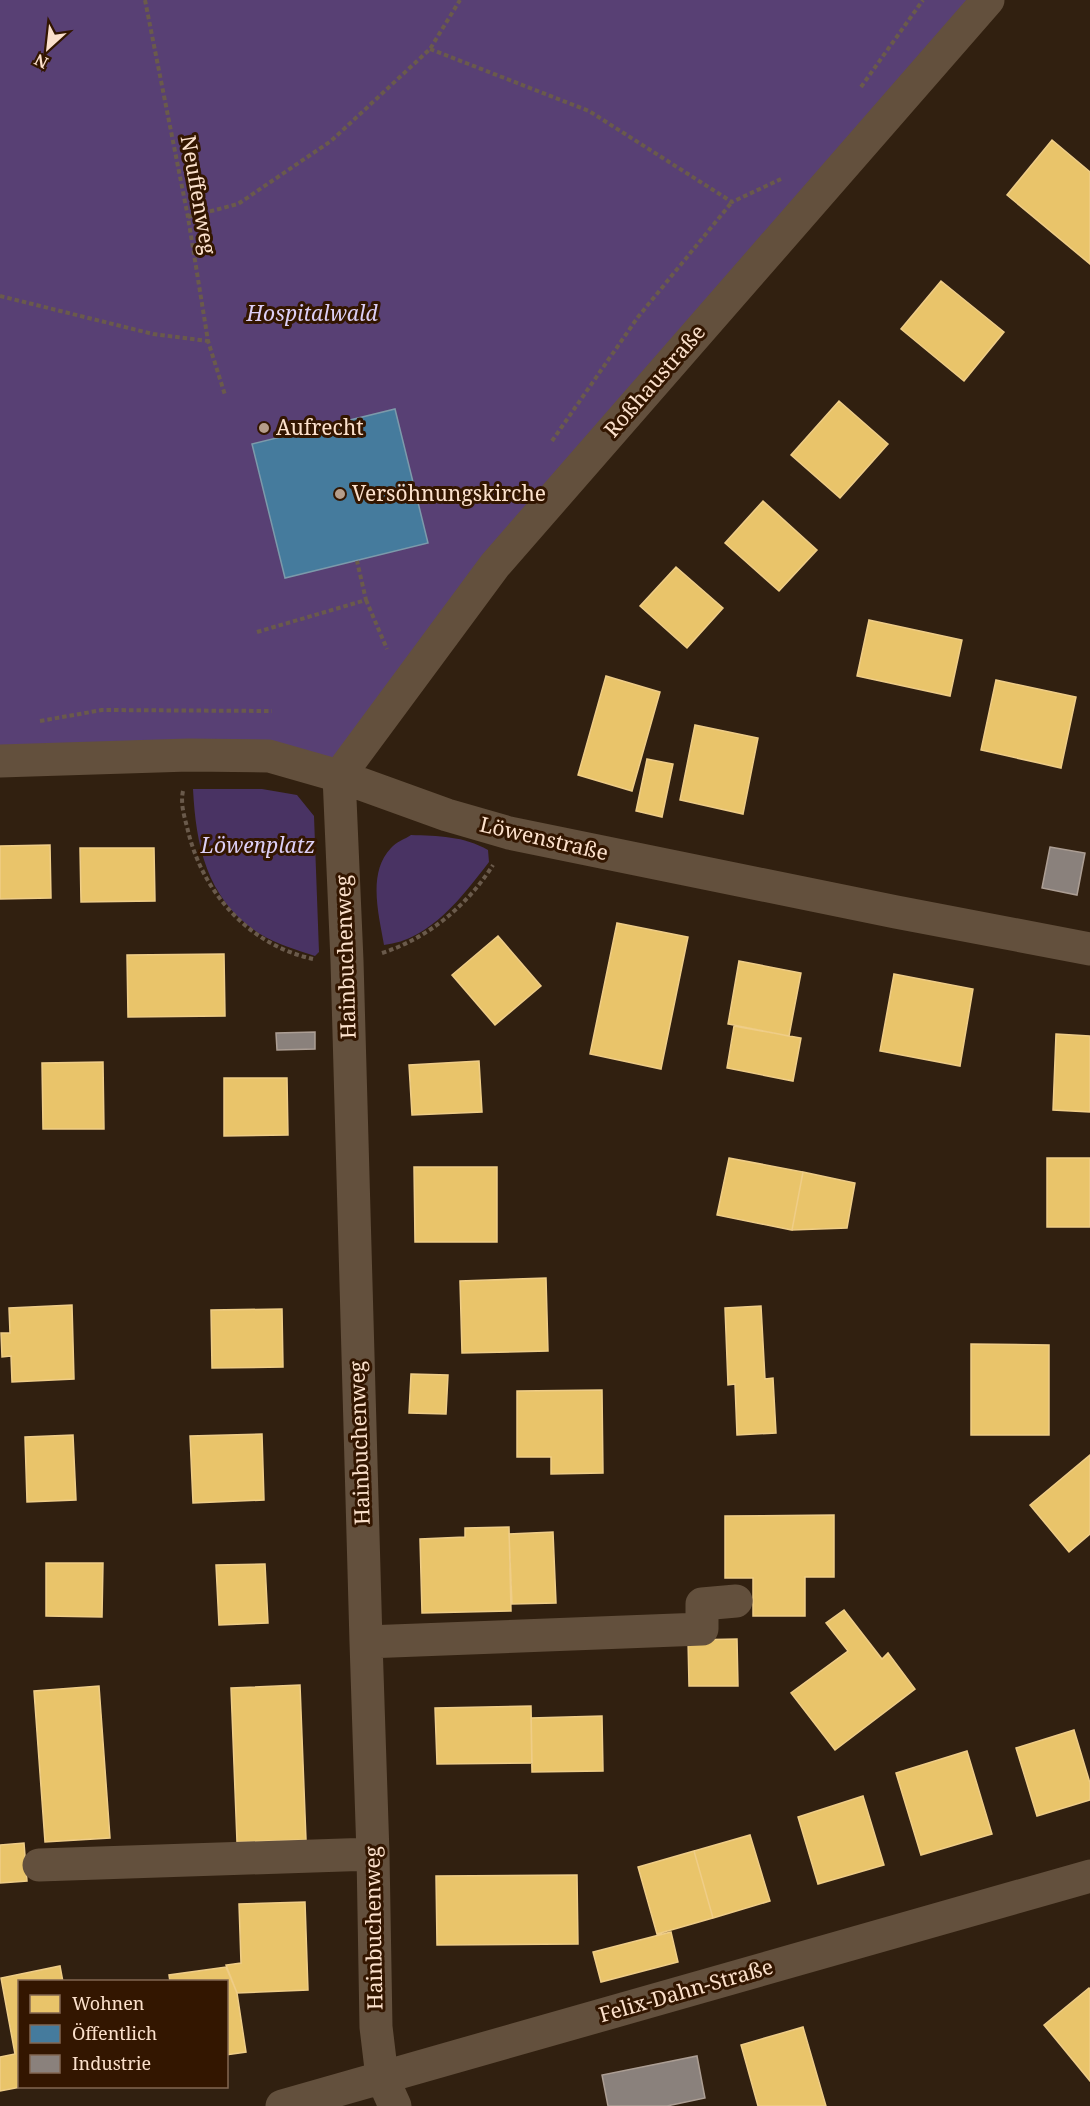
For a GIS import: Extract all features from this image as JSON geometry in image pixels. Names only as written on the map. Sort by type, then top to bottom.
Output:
[{"type":"street","name":"Roßhaustraße","points":[[339,776],[495,565],[988,0]]},
{"type":"street","name":"Löwenstraße","points":[[0,761],[189,755],[269,756],[339,776],[447,815],[509,833],[1090,949]]},
{"type":"street","name":"Hainbuchenweg","points":[[339,776],[374,1854],[376,2027],[388,2092]]},
{"type":"street","points":[[366,1642],[702,1629],[702,1604],[736,1601]]},
{"type":"street","points":[[39,1865],[374,1854]]},
{"type":"street","name":"Felix-Dahn-Straße","points":[[282,2106],[388,2092],[1090,1876]]},
{"type":"path","name":"Neuffenweg","points":[[146,0],[188,217],[208,341],[225,395]]},
{"type":"path","points":[[188,217],[238,204],[331,141],[430,49],[460,0]]},
{"type":"path","points":[[856,94],[923,0]]},
{"type":"path","points":[[430,49],[589,111],[732,202]]},
{"type":"path","points":[[550,444],[638,317],[732,202],[779,181],[786,174]]},
{"type":"path","points":[[0,296],[153,334],[208,341]]},
{"type":"path","points":[[357,561],[366,600],[404,688]]},
{"type":"path","points":[[257,632],[366,600]]},
{"type":"path","points":[[32,723],[102,710],[272,711]]},
{"type":"green space","name":"Hospitalwald","points":[[0,0],[989,0],[339,776],[269,756],[0,761]]},
{"type":"green space","name":"Löwenplatz","points":[[193,789],[262,789],[297,795],[314,816],[319,952],[315,956],[280,944],[260,934],[228,905],[216,888],[202,851],[197,831]]},
{"type":"green space","points":[[411,835],[451,838],[479,845],[488,850],[489,862],[468,889],[431,926],[416,935],[384,945],[377,895],[379,869],[391,848]]},
{"type":"building: Wohnen","points":[[1052,140],[1090,172],[1090,264],[1007,195]]},
{"type":"building: Wohnen","points":[[941,281],[1004,332],[964,381],[901,329]]},
{"type":"building: Wohnen","points":[[839,401],[888,444],[840,498],[791,455]]},
{"type":"building: Wohnen","points":[[763,501],[817,550],[779,591],[725,543]]},
{"type":"building: Wohnen","points":[[676,567],[723,608],[687,648],[640,606]]},
{"type":"building: Wohnen","points":[[869,620],[962,640],[950,696],[857,676]]},
{"type":"building: Wohnen","points":[[606,676],[660,692],[632,791],[578,775]]},
{"type":"building: Wohnen","points":[[996,680],[1076,697],[1061,768],[981,750]]},
{"type":"building: Wohnen","points":[[695,725],[758,738],[743,814],[680,800]]},
{"type":"building: Wohnen","points":[[647,759],[673,764],[662,817],[636,811]]},
{"type":"building: Wohnen","points":[[50,845],[51,898],[0,899],[0,846]]},
{"type":"building: Wohnen","points":[[80,848],[154,848],[155,901],[81,902]]},
{"type":"building: Wohnen","points":[[617,923],[688,937],[661,1069],[590,1054]]},
{"type":"building: Wohnen","points":[[498,936],[541,986],[495,1025],[452,975]]},
{"type":"building: Wohnen","points":[[224,954],[225,1016],[128,1017],[127,955]]},
{"type":"building: Wohnen","points":[[739,961],[801,973],[789,1036],[728,1024]]},
{"type":"building: Wohnen","points":[[894,974],[973,989],[960,1066],[880,1051]]},
{"type":"building: Wohnen","points":[[734,1026],[801,1038],[793,1081],[727,1068]]},
{"type":"building: Wohnen","points":[[1056,1034],[1090,1036],[1090,1112],[1053,1110]]},
{"type":"building: Wohnen","points":[[479,1061],[482,1112],[412,1115],[409,1065]]},
{"type":"building: Wohnen","points":[[103,1062],[104,1129],[43,1129],[42,1063]]},
{"type":"building: Wohnen","points":[[224,1078],[287,1078],[288,1135],[224,1136]]},
{"type":"building: Wohnen","points":[[729,1158],[803,1172],[792,1230],[717,1215]]},
{"type":"building: Wohnen","points":[[1047,1158],[1090,1158],[1090,1227],[1047,1227]]},
{"type":"building: Wohnen","points":[[414,1167],[497,1167],[497,1242],[415,1242]]},
{"type":"building: Wohnen","points":[[803,1172],[855,1183],[847,1228],[792,1230]]},
{"type":"building: Wohnen","points":[[546,1278],[548,1351],[462,1353],[460,1281]]},
{"type":"building: Wohnen","points":[[72,1305],[74,1379],[12,1382],[11,1356],[2,1357],[1,1333],[10,1333],[9,1308]]},
{"type":"building: Wohnen","points":[[761,1306],[765,1379],[773,1378],[776,1433],[737,1435],[735,1384],[728,1385],[725,1308]]},
{"type":"building: Wohnen","points":[[282,1309],[283,1367],[212,1368],[211,1310]]},
{"type":"building: Wohnen","points":[[971,1344],[1049,1345],[1049,1435],[971,1435]]},
{"type":"building: Wohnen","points":[[411,1374],[448,1375],[446,1414],[409,1413]]},
{"type":"building: Wohnen","points":[[602,1390],[603,1473],[551,1474],[551,1457],[517,1457],[517,1391]]},
{"type":"building: Wohnen","points":[[262,1434],[264,1500],[193,1503],[190,1436]]},
{"type":"building: Wohnen","points":[[73,1435],[76,1500],[27,1502],[25,1437]]},
{"type":"building: Wohnen","points":[[1090,1455],[1090,1534],[1069,1552],[1030,1505]]},
{"type":"building: Wohnen","points":[[834,1515],[834,1577],[805,1577],[805,1616],[753,1616],[753,1578],[725,1578],[725,1516]]},
{"type":"building: Wohnen","points":[[509,1527],[511,1611],[422,1613],[420,1539],[465,1537],[465,1528]]},
{"type":"building: Wohnen","points":[[553,1532],[556,1603],[512,1604],[509,1534]]},
{"type":"building: Wohnen","points":[[46,1563],[103,1563],[102,1617],[46,1616]]},
{"type":"building: Wohnen","points":[[265,1564],[268,1623],[219,1625],[216,1565]]},
{"type":"building: Wohnen","points":[[844,1610],[882,1659],[888,1653],[915,1689],[835,1750],[791,1693],[848,1651],[826,1623]]},
{"type":"building: Wohnen","points":[[737,1639],[738,1686],[689,1686],[688,1640]]},
{"type":"building: Wohnen","points":[[300,1685],[306,1840],[237,1842],[231,1688]]},
{"type":"building: Wohnen","points":[[99,1686],[110,1838],[45,1842],[34,1691]]},
{"type":"building: Wohnen","points":[[531,1706],[532,1763],[437,1764],[435,1708]]},
{"type":"building: Wohnen","points":[[602,1716],[603,1771],[532,1772],[531,1718]]},
{"type":"building: Wohnen","points":[[1074,1730],[1090,1783],[1090,1800],[1037,1816],[1016,1748]]},
{"type":"building: Wohnen","points":[[967,1751],[992,1834],[921,1855],[896,1773]]},
{"type":"building: Wohnen","points":[[863,1796],[884,1865],[818,1884],[798,1817]]},
{"type":"building: Wohnen","points":[[750,1835],[770,1901],[713,1918],[694,1851]]},
{"type":"building: Wohnen","points":[[24,1843],[27,1881],[0,1883],[0,1845]]},
{"type":"building: Wohnen","points":[[694,1851],[713,1918],[657,1934],[638,1867]]},
{"type":"building: Wohnen","points":[[577,1875],[578,1944],[437,1945],[436,1876]]},
{"type":"building: Wohnen","points":[[305,1902],[308,1990],[237,1993],[226,1965],[241,1963],[239,1904]]},
{"type":"building: Wohnen","points":[[671,1932],[678,1962],[601,1982],[593,1952]]},
{"type":"building: Wohnen","points":[[60,1966],[63,1980],[18,1980],[18,2088],[0,2091],[0,2057],[15,2054],[1,1978]]},
{"type":"building: Wohnen","points":[[226,1967],[237,1993],[246,2052],[228,2055],[228,1980],[170,1980],[169,1975]]},
{"type":"building: Wohnen","points":[[1090,1989],[1090,2081],[1044,2025]]},
{"type":"building: Wohnen","points":[[803,2027],[826,2106],[758,2106],[741,2045]]},
{"type":"building: Öffentlich","name":"Versöhnungskirche","points":[[395,409],[428,543],[285,578],[252,444]]},
{"type":"building: Industrie","points":[[1050,847],[1085,853],[1077,895],[1042,888]]},
{"type":"building: Industrie","points":[[315,1032],[315,1049],[277,1050],[276,1033]]},
{"type":"building: Industrie","points":[[697,2056],[705,2098],[667,2106],[608,2106],[602,2075]]},
{"type":"place","name":"Aufrecht","points":[[264,428]]},
{"type":"place","name":"Versöhnungskirche","points":[[340,494]]}]
